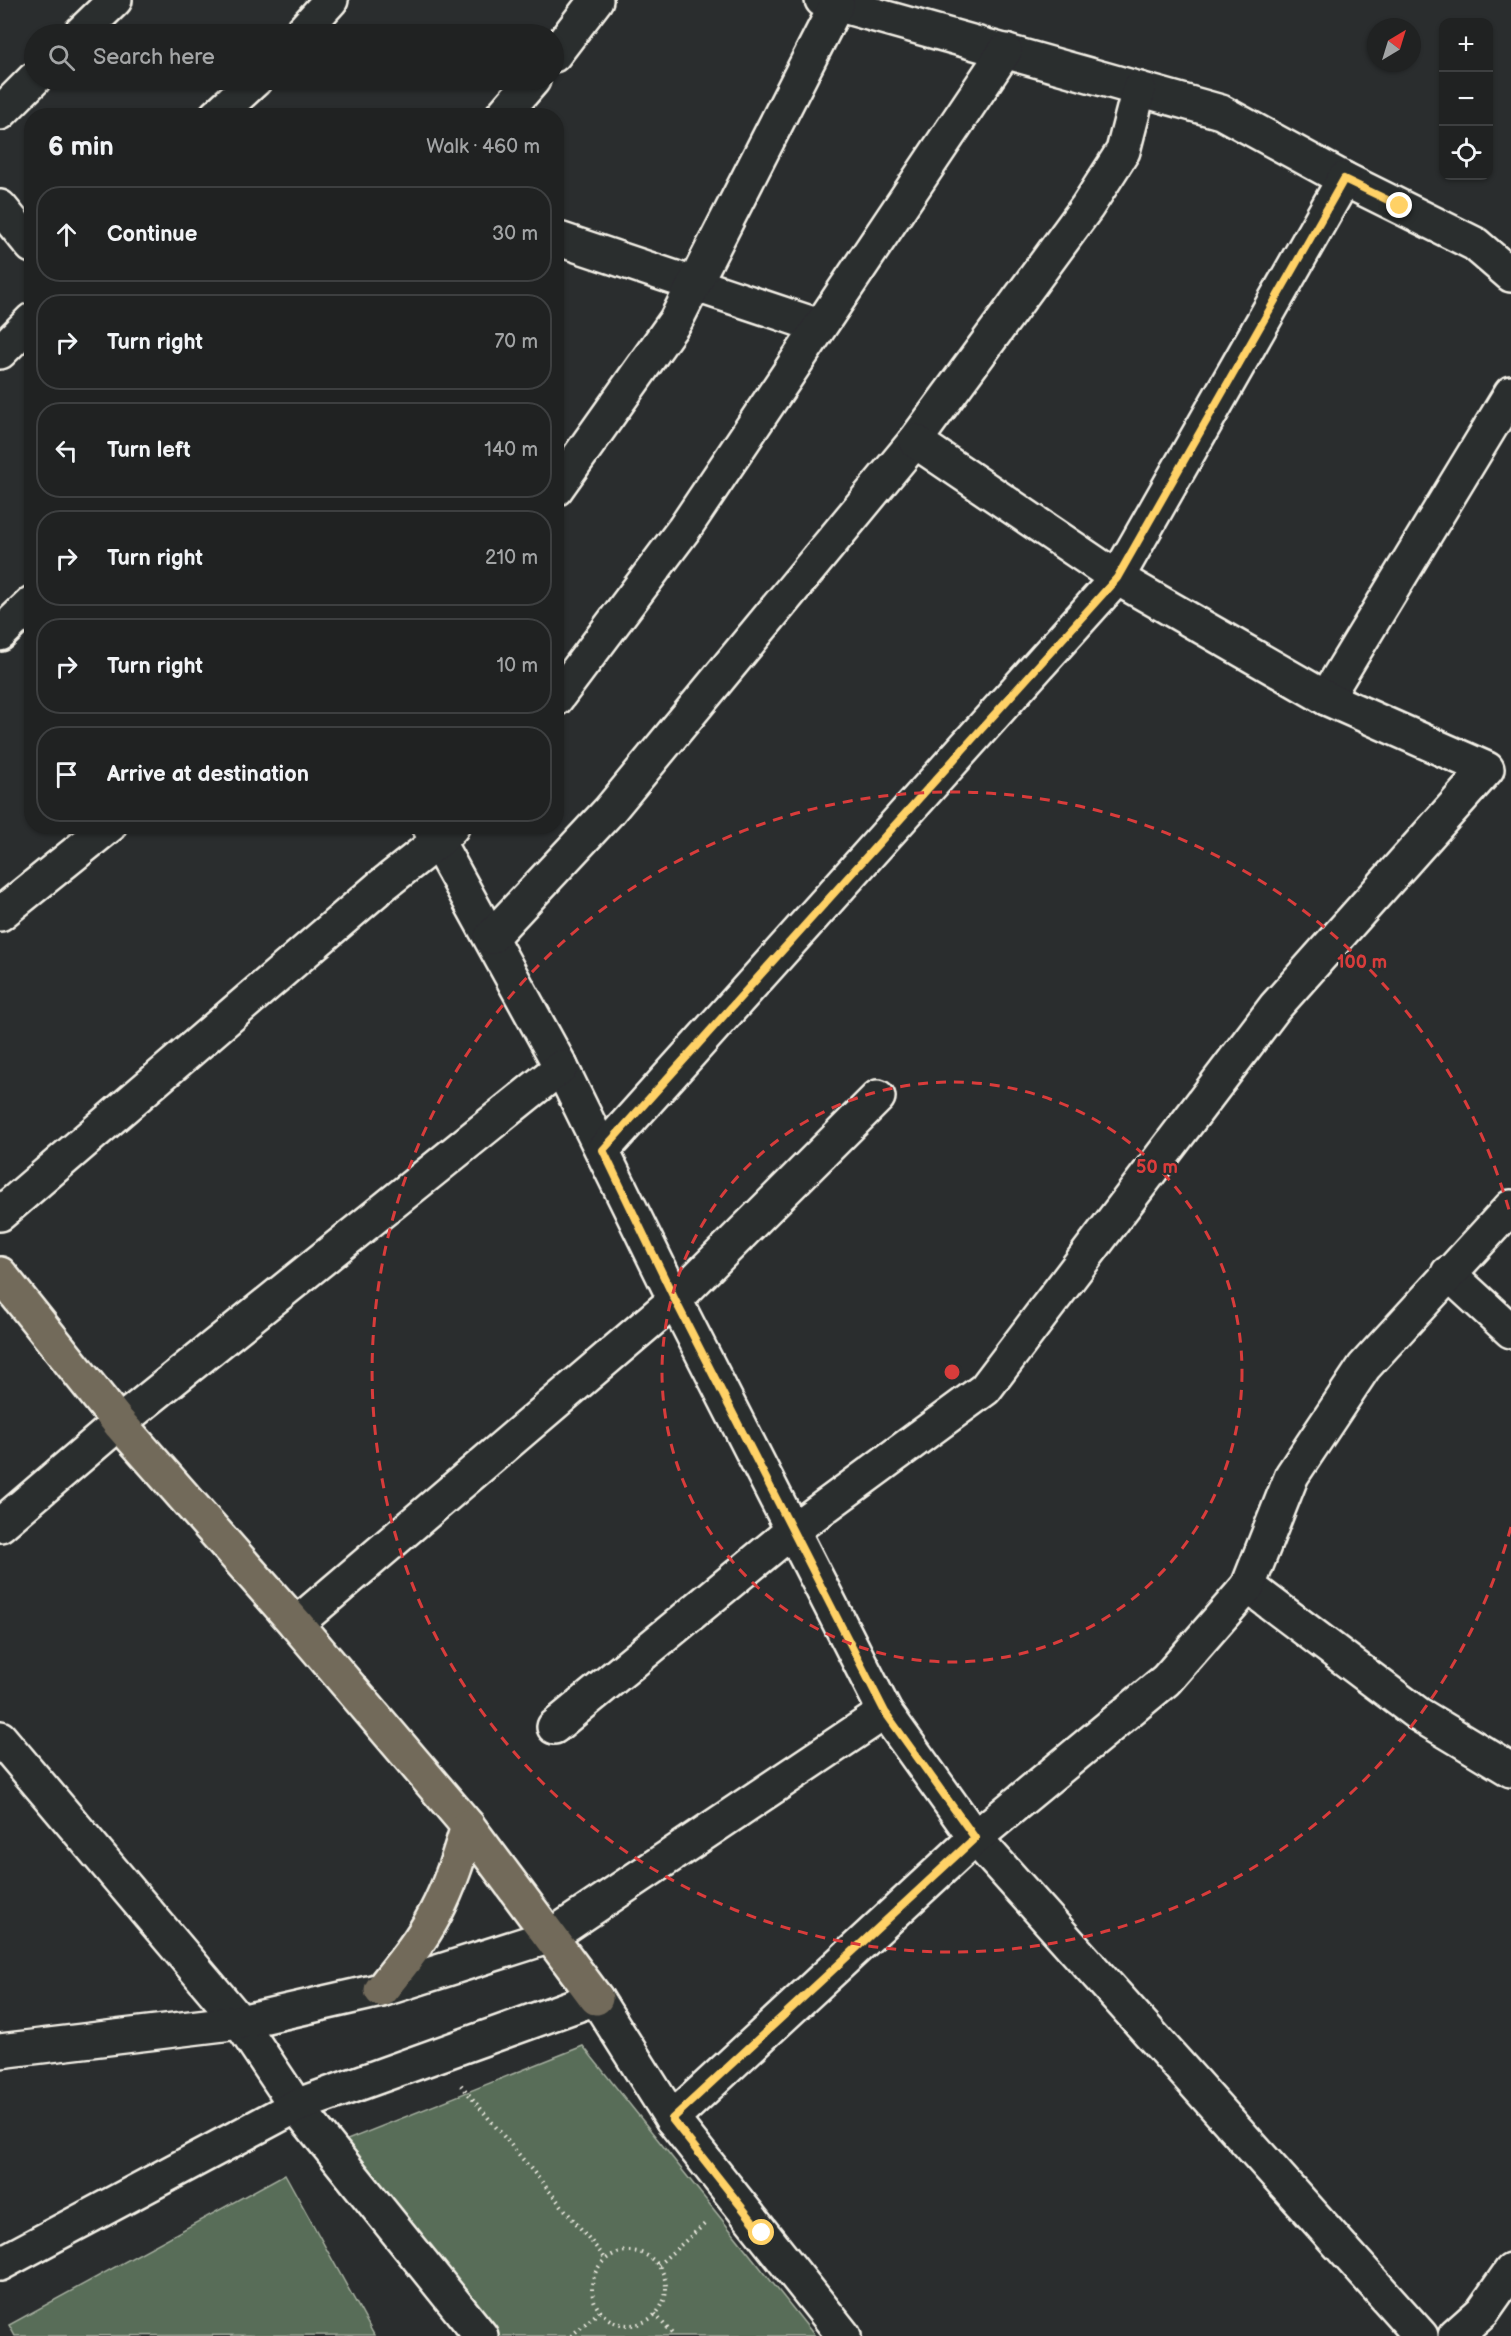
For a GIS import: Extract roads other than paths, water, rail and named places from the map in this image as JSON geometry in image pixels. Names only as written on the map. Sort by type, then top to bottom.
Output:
[{"type":"main road","points":[[0,1274],[118,1423],[296,1624],[468,1826],[596,1998]]},
{"type":"main road","points":[[381,1990],[411,1953],[435,1914],[454,1871],[468,1826]]},
{"type":"street","points":[[90,24],[115,0]]},
{"type":"street","points":[[309,24],[331,0]]},
{"type":"street","points":[[564,42],[596,0]]},
{"type":"street","points":[[564,478],[676,320],[830,2],[1221,112],[1344,179],[1474,244],[1511,275]]},
{"type":"street","points":[[564,688],[684,530],[1005,51]]},
{"type":"street","points":[[0,113],[24,89]]},
{"type":"street","points":[[491,937],[609,811],[915,441],[1087,207],[1123,151],[1139,89]]},
{"type":"street","points":[[225,108],[244,90]]},
{"type":"street","points":[[509,108],[524,90]]},
{"type":"street","points":[[603,1150],[1117,578],[1344,179]]},
{"type":"street","points":[[0,207],[24,236]]},
{"type":"street","points":[[564,241],[819,326]]},
{"type":"street","points":[[0,352],[24,328]]},
{"type":"street","points":[[1326,698],[1511,393]]},
{"type":"street","points":[[554,1727],[793,1530],[985,1389],[1275,1007],[1487,769],[1326,698],[1117,578],[915,441]]},
{"type":"street","points":[[0,634],[24,611]]},
{"type":"street","points":[[0,914],[99,834]]},
{"type":"street","points":[[0,1214],[371,895],[437,834]]},
{"type":"street","points":[[440,834],[491,937],[561,1067],[675,1300],[885,1712],[975,1838],[1421,2336]]},
{"type":"street","points":[[0,1526],[118,1423],[561,1067]]},
{"type":"street","points":[[296,1624],[675,1300],[878,1097]]},
{"type":"street","points":[[672,2119],[975,1838],[1166,1680],[1248,1586],[1292,1476],[1364,1367],[1511,1207]]},
{"type":"street","points":[[1448,1273],[1511,1330]]},
{"type":"street","points":[[1248,1586],[1418,1714],[1511,1770]]},
{"type":"street","points":[[1,2050],[240,2022],[381,1990],[551,1936],[885,1712]]},
{"type":"street","points":[[0,1738],[240,2022],[297,2106],[481,2336]]},
{"type":"street","points":[[0,2264],[297,2106],[596,1998],[672,2119],[844,2336]]},
{"type":"street","points":[[1455,2336],[1483,2311],[1511,2271]]}]
